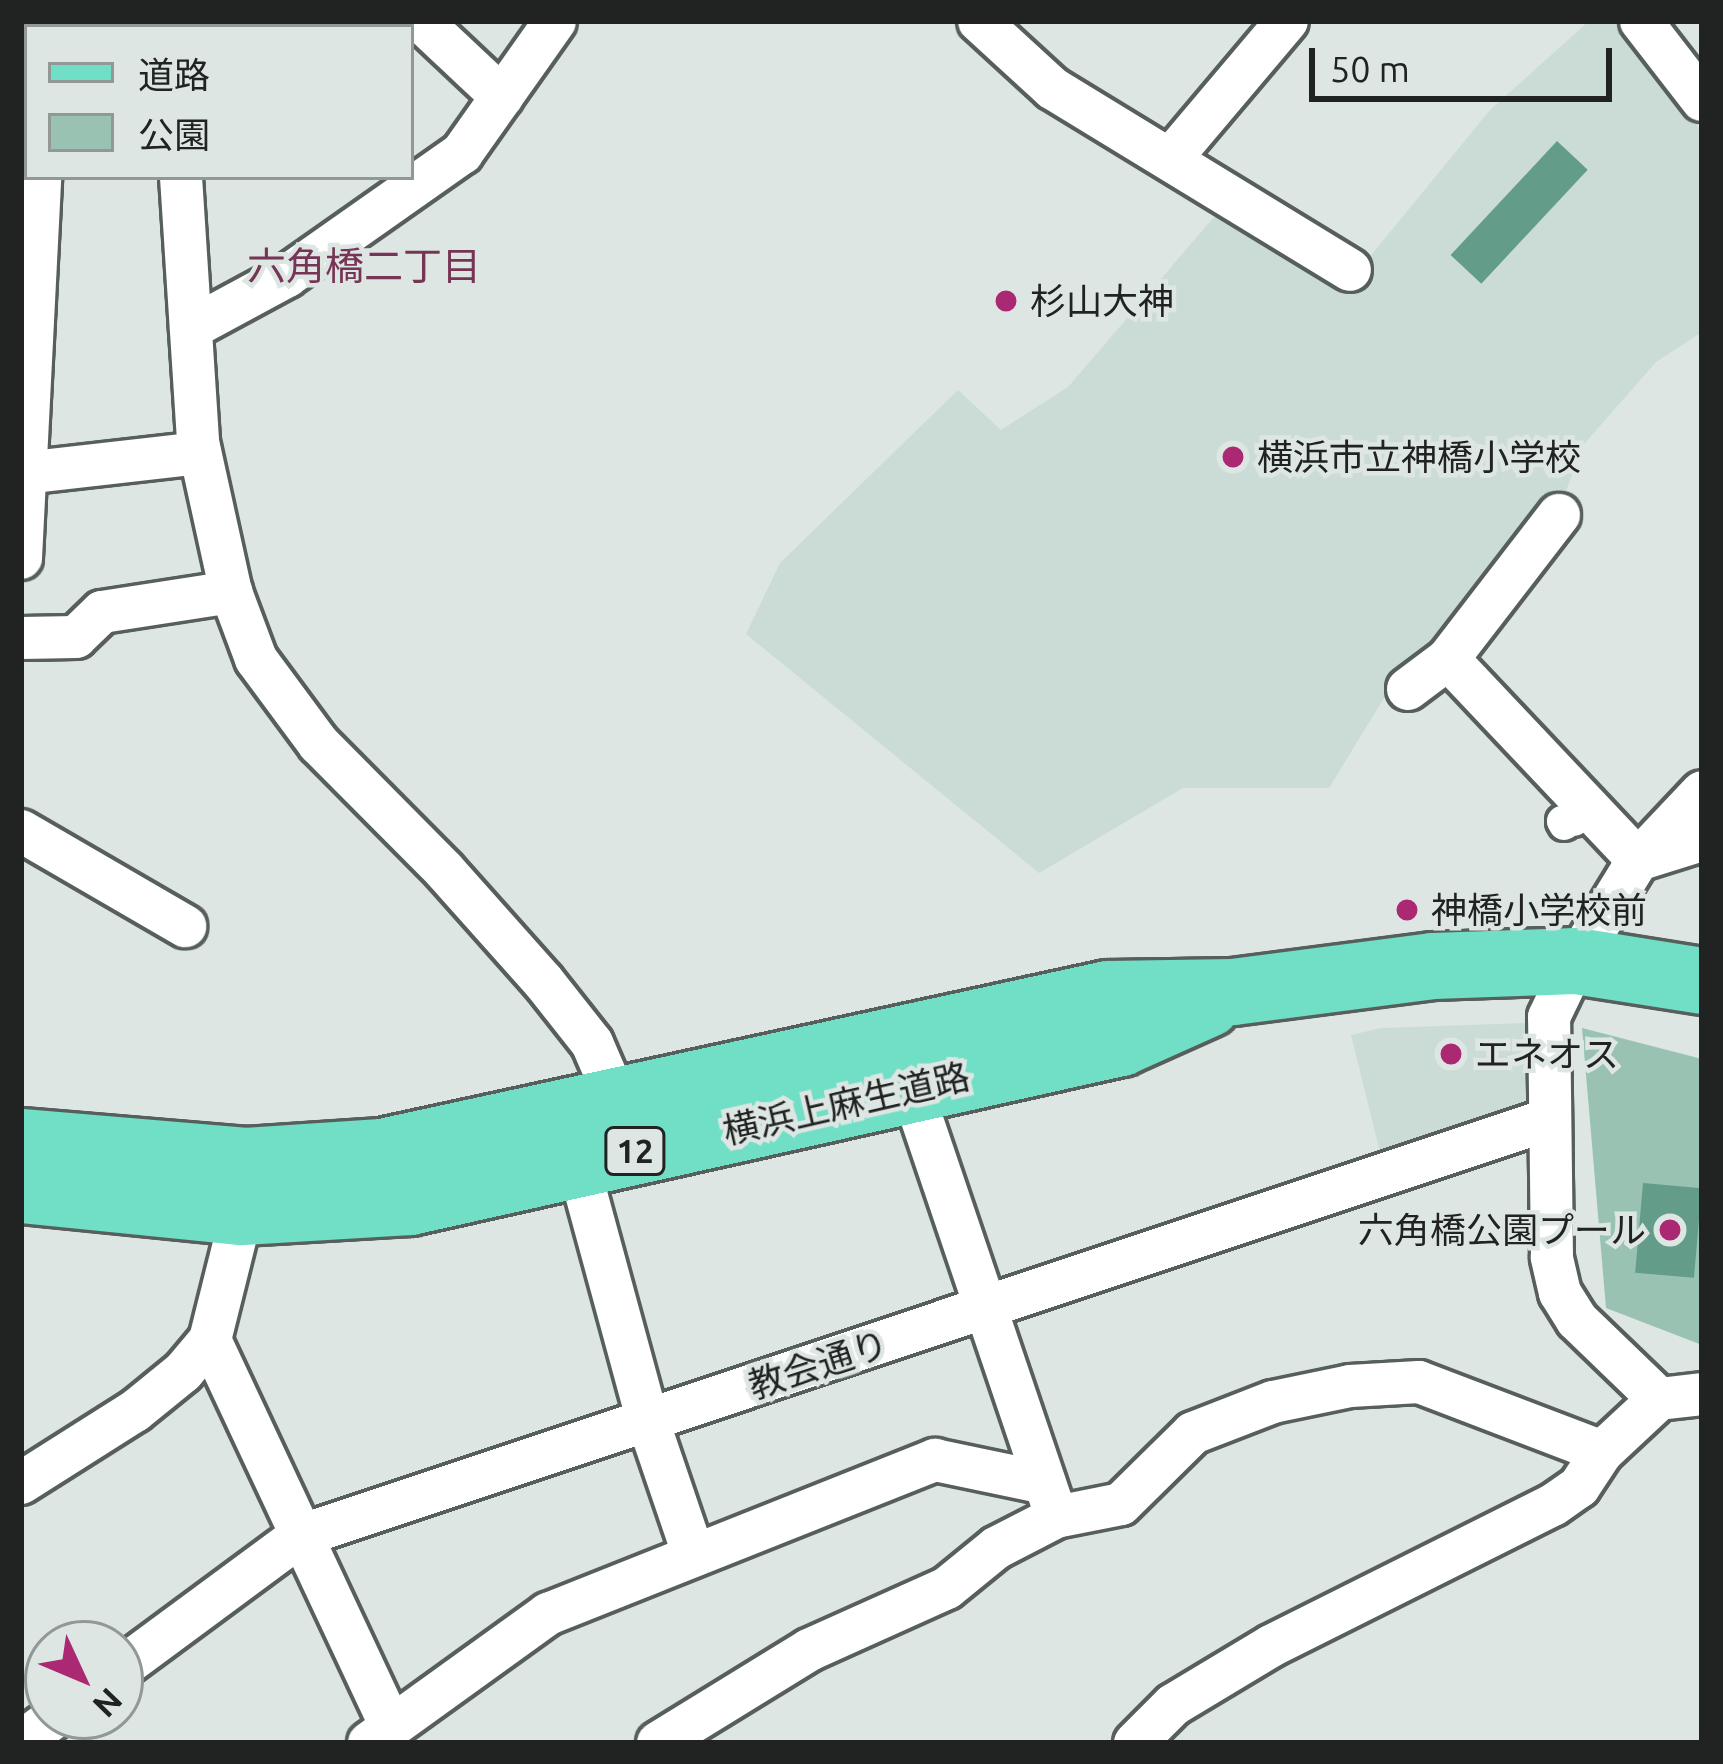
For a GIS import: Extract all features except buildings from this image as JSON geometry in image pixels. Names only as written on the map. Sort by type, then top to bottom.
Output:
[{"type":"main road","name":"横浜上麻生道路","points":[[21,1142],[246,1161],[382,1152],[1108,994],[1233,992],[1433,966],[1576,961],[1702,981]]},
{"type":"main road","name":"横浜上麻生道路","points":[[21,1190],[242,1212],[410,1202],[1121,1042],[1233,992]]},
{"type":"street","points":[[421,21],[502,97]]},
{"type":"street","points":[[191,328],[287,276],[462,153],[554,21]]},
{"type":"street","points":[[979,21],[1052,88],[1350,270]]},
{"type":"street","points":[[1172,158],[1287,21]]},
{"type":"street","points":[[1641,21],[1702,100]]},
{"type":"street","points":[[21,558],[40,180]]},
{"type":"street","points":[[181,180],[200,454],[231,592],[256,659],[319,744],[444,870],[543,981],[592,1043],[617,1101]]},
{"type":"street","points":[[24,473],[200,454]]},
{"type":"street","points":[[1408,689],[1448,659],[1559,515]]},
{"type":"street","points":[[21,638],[76,638],[102,612],[231,592]]},
{"type":"street","points":[[1448,659],[1638,860]]},
{"type":"street","points":[[1659,1399],[1577,1319],[1560,1293],[1552,1257],[1549,1017],[1576,961],[1638,860],[1702,792]]},
{"type":"street","points":[[21,831],[185,926]]},
{"type":"street","points":[[1638,860],[1702,840]]},
{"type":"street","points":[[911,1088],[1051,1500]]},
{"type":"street","name":"教会通り","points":[[144,1651],[300,1535],[1547,1120]]},
{"type":"street","points":[[578,1164],[646,1418],[693,1553]]},
{"type":"street","points":[[21,1483],[135,1411],[182,1372],[210,1340],[242,1212]]},
{"type":"street","points":[[210,1340],[300,1535],[380,1735],[548,1614],[935,1460],[1051,1500],[1121,1504],[1193,1433],[1274,1402],[1350,1386],[1419,1382],[1602,1452]]},
{"type":"street","points":[[1135,1743],[1173,1706],[1271,1646],[1533,1517],[1579,1487],[1602,1452],[1659,1399],[1702,1394]]},
{"type":"street","points":[[658,1743],[809,1650],[946,1588],[1051,1500]]},
{"type":"shaded area","name":"横浜市立神橋小学校","points":[[1589,21],[1617,21],[1702,132],[1702,332],[1656,362],[1584,444],[1564,496],[1515,556],[1395,680],[1329,788],[1183,788],[1039,873],[746,634],[780,563],[958,390],[1001,430],[1068,387],[1220,210],[1345,287],[1490,110]]},
{"type":"shaded area","points":[[1557,141],[1588,170],[1481,284],[1451,255]]},
{"type":"shaded area","points":[[1527,1023],[1531,1114],[1382,1160],[1351,1035],[1381,1028]]},
{"type":"shaded area","name":"六角橋公園プール","points":[[1643,1183],[1702,1188],[1694,1278],[1635,1273]]},
{"type":"green space","points":[[1582,1028],[1702,1059],[1702,1345],[1606,1308]]},
{"type":"place","name":"杉山大神","points":[[1006,301]]},
{"type":"place","name":"横浜市立神橋小学校","points":[[1233,457]]},
{"type":"place","name":"神橋小学校前","points":[[1407,910]]},
{"type":"place","name":"エネオス","points":[[1451,1054]]},
{"type":"place","name":"六角橋公園プール","points":[[1670,1230]]},
{"type":"district","name":"六角橋二丁目","points":[[364,266]]}]
